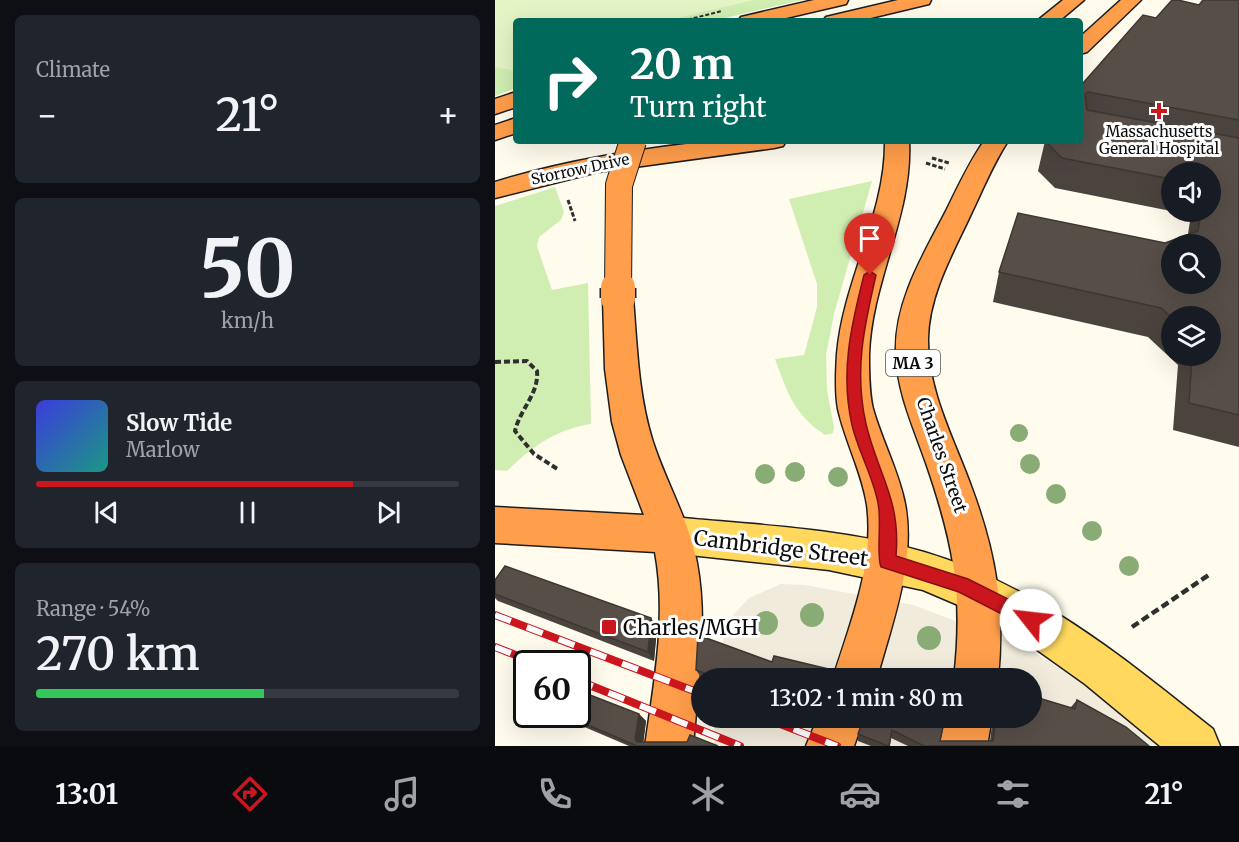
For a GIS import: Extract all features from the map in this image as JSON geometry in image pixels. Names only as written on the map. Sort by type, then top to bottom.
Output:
[{"type":"highway","points":[[761,18],[839,0]]},
{"type":"highway","points":[[846,18],[923,0]]},
{"type":"highway","points":[[1051,18],[1075,0]]},
{"type":"highway","points":[[1083,45],[1132,0]]},
{"type":"highway","points":[[495,107],[513,100]]},
{"type":"highway","points":[[495,133],[513,126]]},
{"type":"highway","points":[[632,144],[619,185],[618,298],[622,374],[629,420],[671,535],[678,566],[680,602],[669,746]]},
{"type":"highway","name":"Storrow Drive","points":[[495,190],[559,171],[613,160],[749,144]]},
{"type":"highway","points":[[858,668],[887,561],[889,534],[888,512],[859,426],[852,370],[858,322],[895,183],[899,161],[897,144]]},
{"type":"highway","name":"Charles Street","points":[[977,668],[981,628],[980,593],[972,540],[919,389],[912,354],[912,339],[917,308],[930,272],[978,172],[994,144]]},
{"type":"highway","points":[[495,525],[671,535]]},
{"type":"highway","points":[[830,746],[837,728]]},
{"type":"highway","points":[[963,746],[967,728]]},
{"type":"main road","name":"Cambridge Street","points":[[671,535],[828,551],[887,561],[923,571],[980,593],[1031,620],[1087,656],[1195,746]]},
{"type":"path","points":[[932,158],[955,165]]},
{"type":"path","points":[[924,163],[951,171]]},
{"type":"path","points":[[495,362],[527,361],[537,371],[537,386],[517,420],[515,431],[548,466],[559,470]]},
{"type":"path","points":[[1132,627],[1210,574]]},
{"type":"green space","points":[[495,0],[802,0],[725,18],[513,18],[513,89],[495,96]]},
{"type":"green space","points":[[495,0],[754,0],[677,18],[513,18],[513,70],[495,67]]},
{"type":"green space","points":[[872,181],[834,314],[826,355],[827,390],[834,427],[833,433],[825,435],[806,419],[793,402],[775,359],[804,355],[817,307],[817,284],[789,199]]},
{"type":"green space","points":[[555,187],[564,212],[561,220],[539,237],[537,246],[552,290],[588,283],[591,424],[567,430],[545,440],[507,471],[495,470],[495,206]]},
{"type":"shaded area","points":[[781,584],[805,585],[913,605],[1029,649],[1091,689],[1158,746],[714,746],[715,728],[1042,728],[1042,668],[718,668],[720,649],[733,615],[749,598]]},
{"type":"building","points":[[1172,0],[1199,5],[1203,0],[1239,0],[1239,120],[1088,92],[1085,94],[1087,110],[1239,138],[1239,415],[1189,403],[1191,366],[1221,366],[1221,306],[1161,306],[1161,308],[999,272],[1018,213],[1161,242],[1161,294],[1221,294],[1221,234],[1190,234],[1198,231],[1199,222],[1221,222],[1221,162],[1161,162],[1161,177],[1062,158],[1048,144],[1083,144],[1083,84],[1143,15],[1156,18]]},
{"type":"building","points":[[505,566],[651,618],[648,652],[495,594],[495,580]]},
{"type":"building","points":[[698,635],[772,662],[774,656],[824,668],[696,668]]},
{"type":"building","points":[[591,695],[639,714],[635,739],[637,742],[687,742],[690,735],[718,746],[637,746],[591,726]]},
{"type":"building","points":[[1042,699],[1075,709],[1077,700],[1126,727],[1149,746],[924,746],[892,730],[888,746],[858,734],[860,728],[943,728],[940,741],[993,741],[995,728],[1042,728]]},
{"type":"railway","points":[[495,615],[691,690]]},
{"type":"railway","points":[[495,647],[513,654]]},
{"type":"railway","points":[[591,686],[740,746]]},
{"type":"railway","points":[[790,728],[837,746]]},
{"type":"place","name":"Massachusetts General Hospital","points":[[1159,111]]},
{"type":"place","name":"Charles/MGH","points":[[609,627]]},
{"type":"route","points":[[870,275],[855,338],[853,389],[859,426],[886,503],[889,522],[887,561],[962,584],[1031,620]]}]
